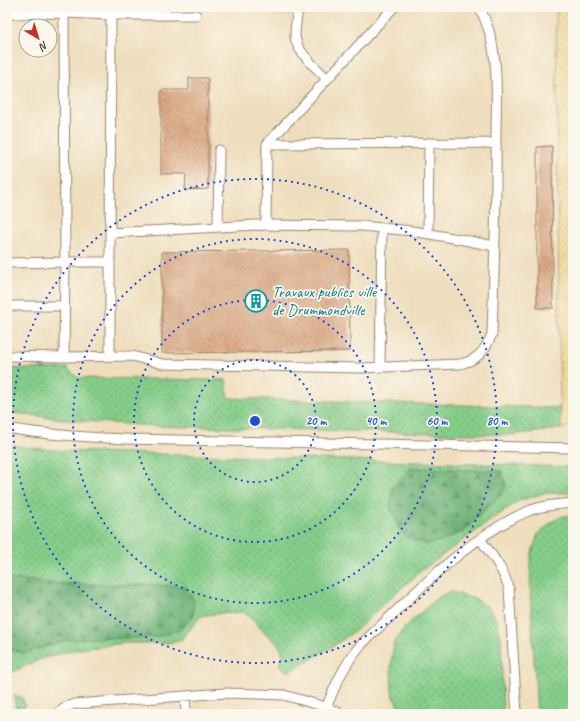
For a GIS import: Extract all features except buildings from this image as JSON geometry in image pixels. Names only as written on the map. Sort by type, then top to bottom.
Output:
[{"type":"lane","points":[[298,7],[295,36],[297,43],[308,59],[327,79]]},
{"type":"lane","points":[[266,225],[267,144],[394,7]]},
{"type":"lane","points":[[7,356],[132,356],[163,364],[360,368],[460,364],[476,358],[488,344],[492,334],[497,172],[496,68],[489,32],[479,7]]},
{"type":"lane","points":[[64,10],[64,357]]},
{"type":"lane","points":[[7,14],[64,10],[196,15]]},
{"type":"lane","points":[[110,356],[112,11]]},
{"type":"lane","points":[[428,234],[429,143]]},
{"type":"lane","points":[[267,144],[496,143]]},
{"type":"lane","points":[[218,226],[219,150]]},
{"type":"lane","points":[[111,233],[218,226],[362,226],[412,231],[494,246]]},
{"type":"lane","points":[[380,367],[382,228]]},
{"type":"lane","points":[[7,263],[110,262]]},
{"type":"lane","points":[[7,306],[64,306]]},
{"type":"lane","points":[[7,428],[54,435],[90,437],[573,448]]},
{"type":"lane","points":[[559,448],[573,442]]},
{"type":"lane","points":[[325,711],[337,683],[350,659],[359,647],[448,563],[480,539],[514,518],[532,510],[547,506],[573,503]]},
{"type":"lane","points":[[480,539],[502,569],[509,590],[518,714]]},
{"type":"lane","points":[[57,714],[66,707],[75,704],[225,693],[284,695],[325,711],[342,714]]},
{"type":"lane","points":[[185,696],[186,714]]},
{"type":"green space","points":[[7,368],[68,368],[78,378],[226,380],[228,398],[560,408],[561,429],[510,435],[153,426],[69,420],[7,412]]},
{"type":"green space","points":[[7,444],[67,451],[573,467],[573,493],[544,493],[518,501],[426,567],[386,601],[358,629],[330,648],[290,671],[284,670],[280,665],[283,655],[280,647],[244,612],[201,616],[182,639],[168,643],[123,643],[74,650],[41,659],[10,673],[7,680],[7,649],[25,653],[67,640],[96,638],[185,587],[157,585],[64,584],[7,579]],"holes":[[[411,468],[501,471],[499,497],[464,531],[393,487]]]},
{"type":"green space","points":[[411,468],[502,471],[506,486],[499,497],[464,531],[442,541],[427,544],[407,538],[399,529],[390,505],[393,487]]},
{"type":"green space","points":[[573,515],[573,714],[537,714],[530,590],[531,555],[538,534],[553,521],[563,516]]},
{"type":"green space","points":[[7,579],[64,584],[157,585],[185,587],[194,600],[193,616],[180,630],[156,637],[67,640],[25,653],[7,649]]},
{"type":"green space","points":[[450,591],[477,600],[489,608],[497,621],[501,639],[503,714],[401,714],[392,692],[391,665],[394,642],[404,628],[435,599]]},
{"type":"green space","points":[[14,696],[22,697],[25,705],[21,714],[7,714],[7,712],[16,708]]},
{"type":"sand","points":[[556,7],[573,7],[573,425],[561,429],[560,408]]},
{"type":"place","name":"Travaux publics ville de Drummondville","points":[[256,301]]}]
